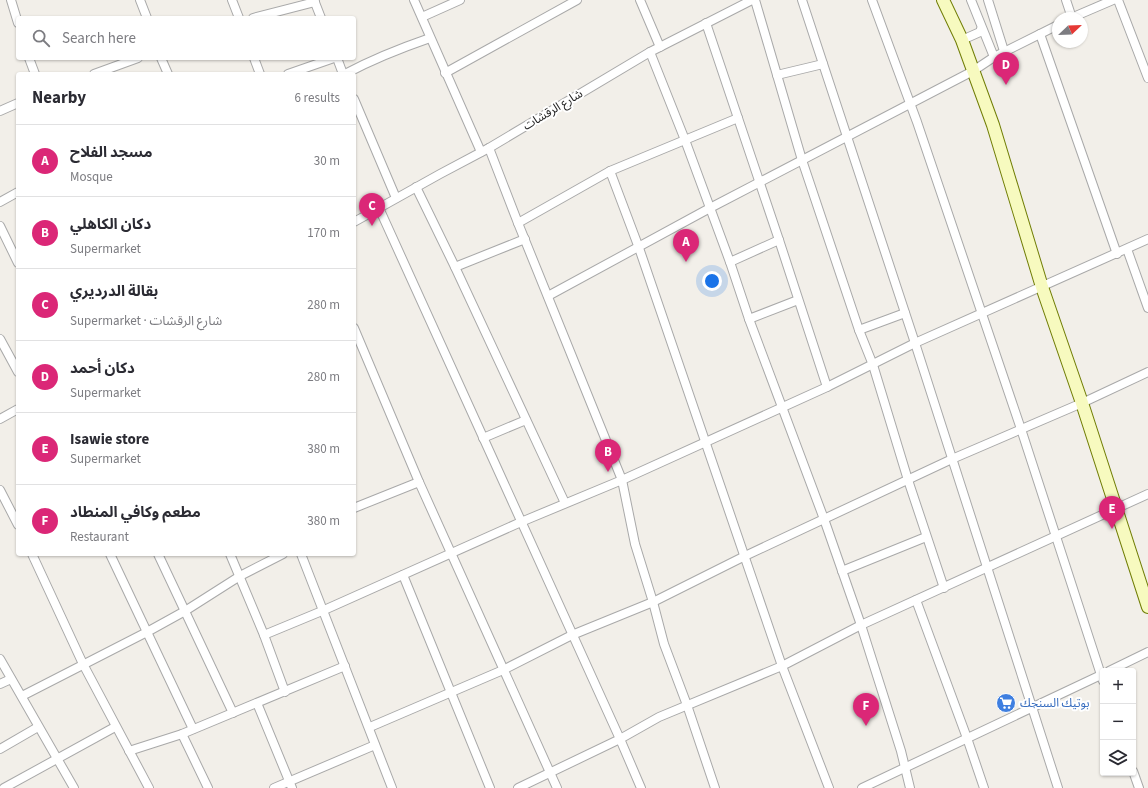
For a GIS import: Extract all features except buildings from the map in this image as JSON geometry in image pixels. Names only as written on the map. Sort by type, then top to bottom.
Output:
[{"type":"street","points":[[11,0],[16,16]]},
{"type":"street","points":[[140,0],[146,16]]},
{"type":"street","points":[[232,0],[238,16]]},
{"type":"street","points":[[414,0],[445,72],[485,150],[525,239],[622,480],[635,544],[664,644],[687,704],[715,788]]},
{"type":"street","points":[[422,17],[460,0]]},
{"type":"street","points":[[445,72],[561,4],[577,0]]},
{"type":"street","points":[[640,0],[660,47]]},
{"type":"street","points":[[753,0],[802,160],[859,330],[873,365],[926,537],[944,588]]},
{"type":"street","name":"شارع الرقشات","points":[[356,221],[485,150],[650,52],[753,0]]},
{"type":"street","points":[[802,0],[915,343],[1058,788]]},
{"type":"street","points":[[872,0],[917,122],[1056,537],[1102,668]]},
{"type":"street","points":[[943,0],[962,40],[993,125],[1042,287],[1117,508],[1148,607]]},
{"type":"street","points":[[971,0],[994,57]]},
{"type":"street","points":[[988,0],[1004,51]]},
{"type":"street","points":[[1066,0],[1070,12]]},
{"type":"street","points":[[1085,12],[1112,0]]},
{"type":"street","points":[[1118,0],[1148,78]]},
{"type":"street","points":[[260,16],[314,1],[320,16]]},
{"type":"street","points":[[706,23],[827,387]]},
{"type":"street","points":[[962,40],[980,32],[982,28]]},
{"type":"street","points":[[548,296],[759,182],[973,71],[1004,51],[1052,28]]},
{"type":"street","points":[[1040,34],[1117,254]]},
{"type":"street","points":[[348,72],[378,57],[430,38]]},
{"type":"street","points":[[650,52],[685,140],[730,262],[749,319],[862,625],[902,751],[910,788]]},
{"type":"street","points":[[30,60],[34,72]]},
{"type":"street","points":[[100,72],[132,60]]},
{"type":"street","points":[[162,60],[167,72]]},
{"type":"street","points":[[255,60],[259,72]]},
{"type":"street","points":[[294,72],[330,60]]},
{"type":"street","points":[[337,60],[343,72]]},
{"type":"street","points":[[777,75],[823,64]]},
{"type":"street","points":[[0,111],[16,104]]},
{"type":"street","points":[[356,104],[396,198]]},
{"type":"street","points":[[518,223],[610,171],[738,118]]},
{"type":"street","points":[[610,171],[639,248],[782,666],[829,788]]},
{"type":"street","points":[[416,187],[565,503]]},
{"type":"street","points":[[0,202],[16,193]]},
{"type":"street","points":[[379,208],[641,788]]},
{"type":"street","points":[[0,226],[16,259]]},
{"type":"street","points":[[455,267],[525,239]]},
{"type":"street","points":[[264,635],[322,611],[521,522],[622,480],[827,387],[915,343],[1148,239]]},
{"type":"street","points":[[730,262],[779,240]]},
{"type":"street","points":[[1127,249],[1148,308]]},
{"type":"street","points":[[749,319],[798,300]]},
{"type":"street","points":[[859,330],[905,313]]},
{"type":"street","points":[[356,333],[419,482],[557,788]]},
{"type":"street","points":[[0,339],[16,368]]},
{"type":"street","points":[[370,727],[503,670],[572,635],[653,602],[744,556],[952,459],[1082,403],[1148,372]]},
{"type":"street","points":[[0,419],[16,410]]},
{"type":"street","points":[[483,438],[526,420]]},
{"type":"street","points":[[356,507],[419,482]]},
{"type":"street","points":[[0,490],[16,522]]},
{"type":"street","points":[[518,788],[620,739],[659,717],[687,704],[782,666],[862,625],[1148,494]]},
{"type":"street","points":[[842,571],[926,537]]},
{"type":"street","points":[[33,556],[83,664],[115,727],[149,788]]},
{"type":"street","points":[[111,556],[193,729]]},
{"type":"street","points":[[159,556],[233,713]]},
{"type":"street","points":[[231,556],[264,635],[284,692]]},
{"type":"street","points":[[22,696],[148,632],[185,611],[240,576],[279,556]]},
{"type":"street","points":[[302,556],[322,611],[370,727],[375,745],[392,788]]},
{"type":"street","points":[[403,575],[490,788]]},
{"type":"street","points":[[916,600],[984,788]]},
{"type":"street","points":[[1117,668],[1148,652]]},
{"type":"street","points":[[0,659],[74,788]]},
{"type":"street","points":[[129,751],[182,734],[345,666]]},
{"type":"street","points":[[862,788],[1032,707],[1100,677]]},
{"type":"street","points":[[0,684],[11,679]]},
{"type":"street","points":[[256,703],[290,785]]},
{"type":"street","points":[[0,749],[38,727]]},
{"type":"street","points":[[4,788],[115,727]]},
{"type":"street","points":[[182,734],[208,788]]},
{"type":"street","points":[[274,788],[290,785],[375,745]]},
{"type":"street","points":[[1134,776],[1138,788]]},
{"type":"place","name":"دكان أحمد","points":[[1006,85]]},
{"type":"place","name":"بقالة الدرديري","points":[[372,226]]},
{"type":"place","name":"مسجد الفلاح","points":[[686,262]]},
{"type":"place","name":"دكان الكاهلي","points":[[608,472]]},
{"type":"place","name":"Isawie store","points":[[1112,529]]},
{"type":"place","name":"بوتيك السنجك","points":[[1006,703]]},
{"type":"place","name":"مطعم وكافي المنطاد","points":[[866,726]]}]
